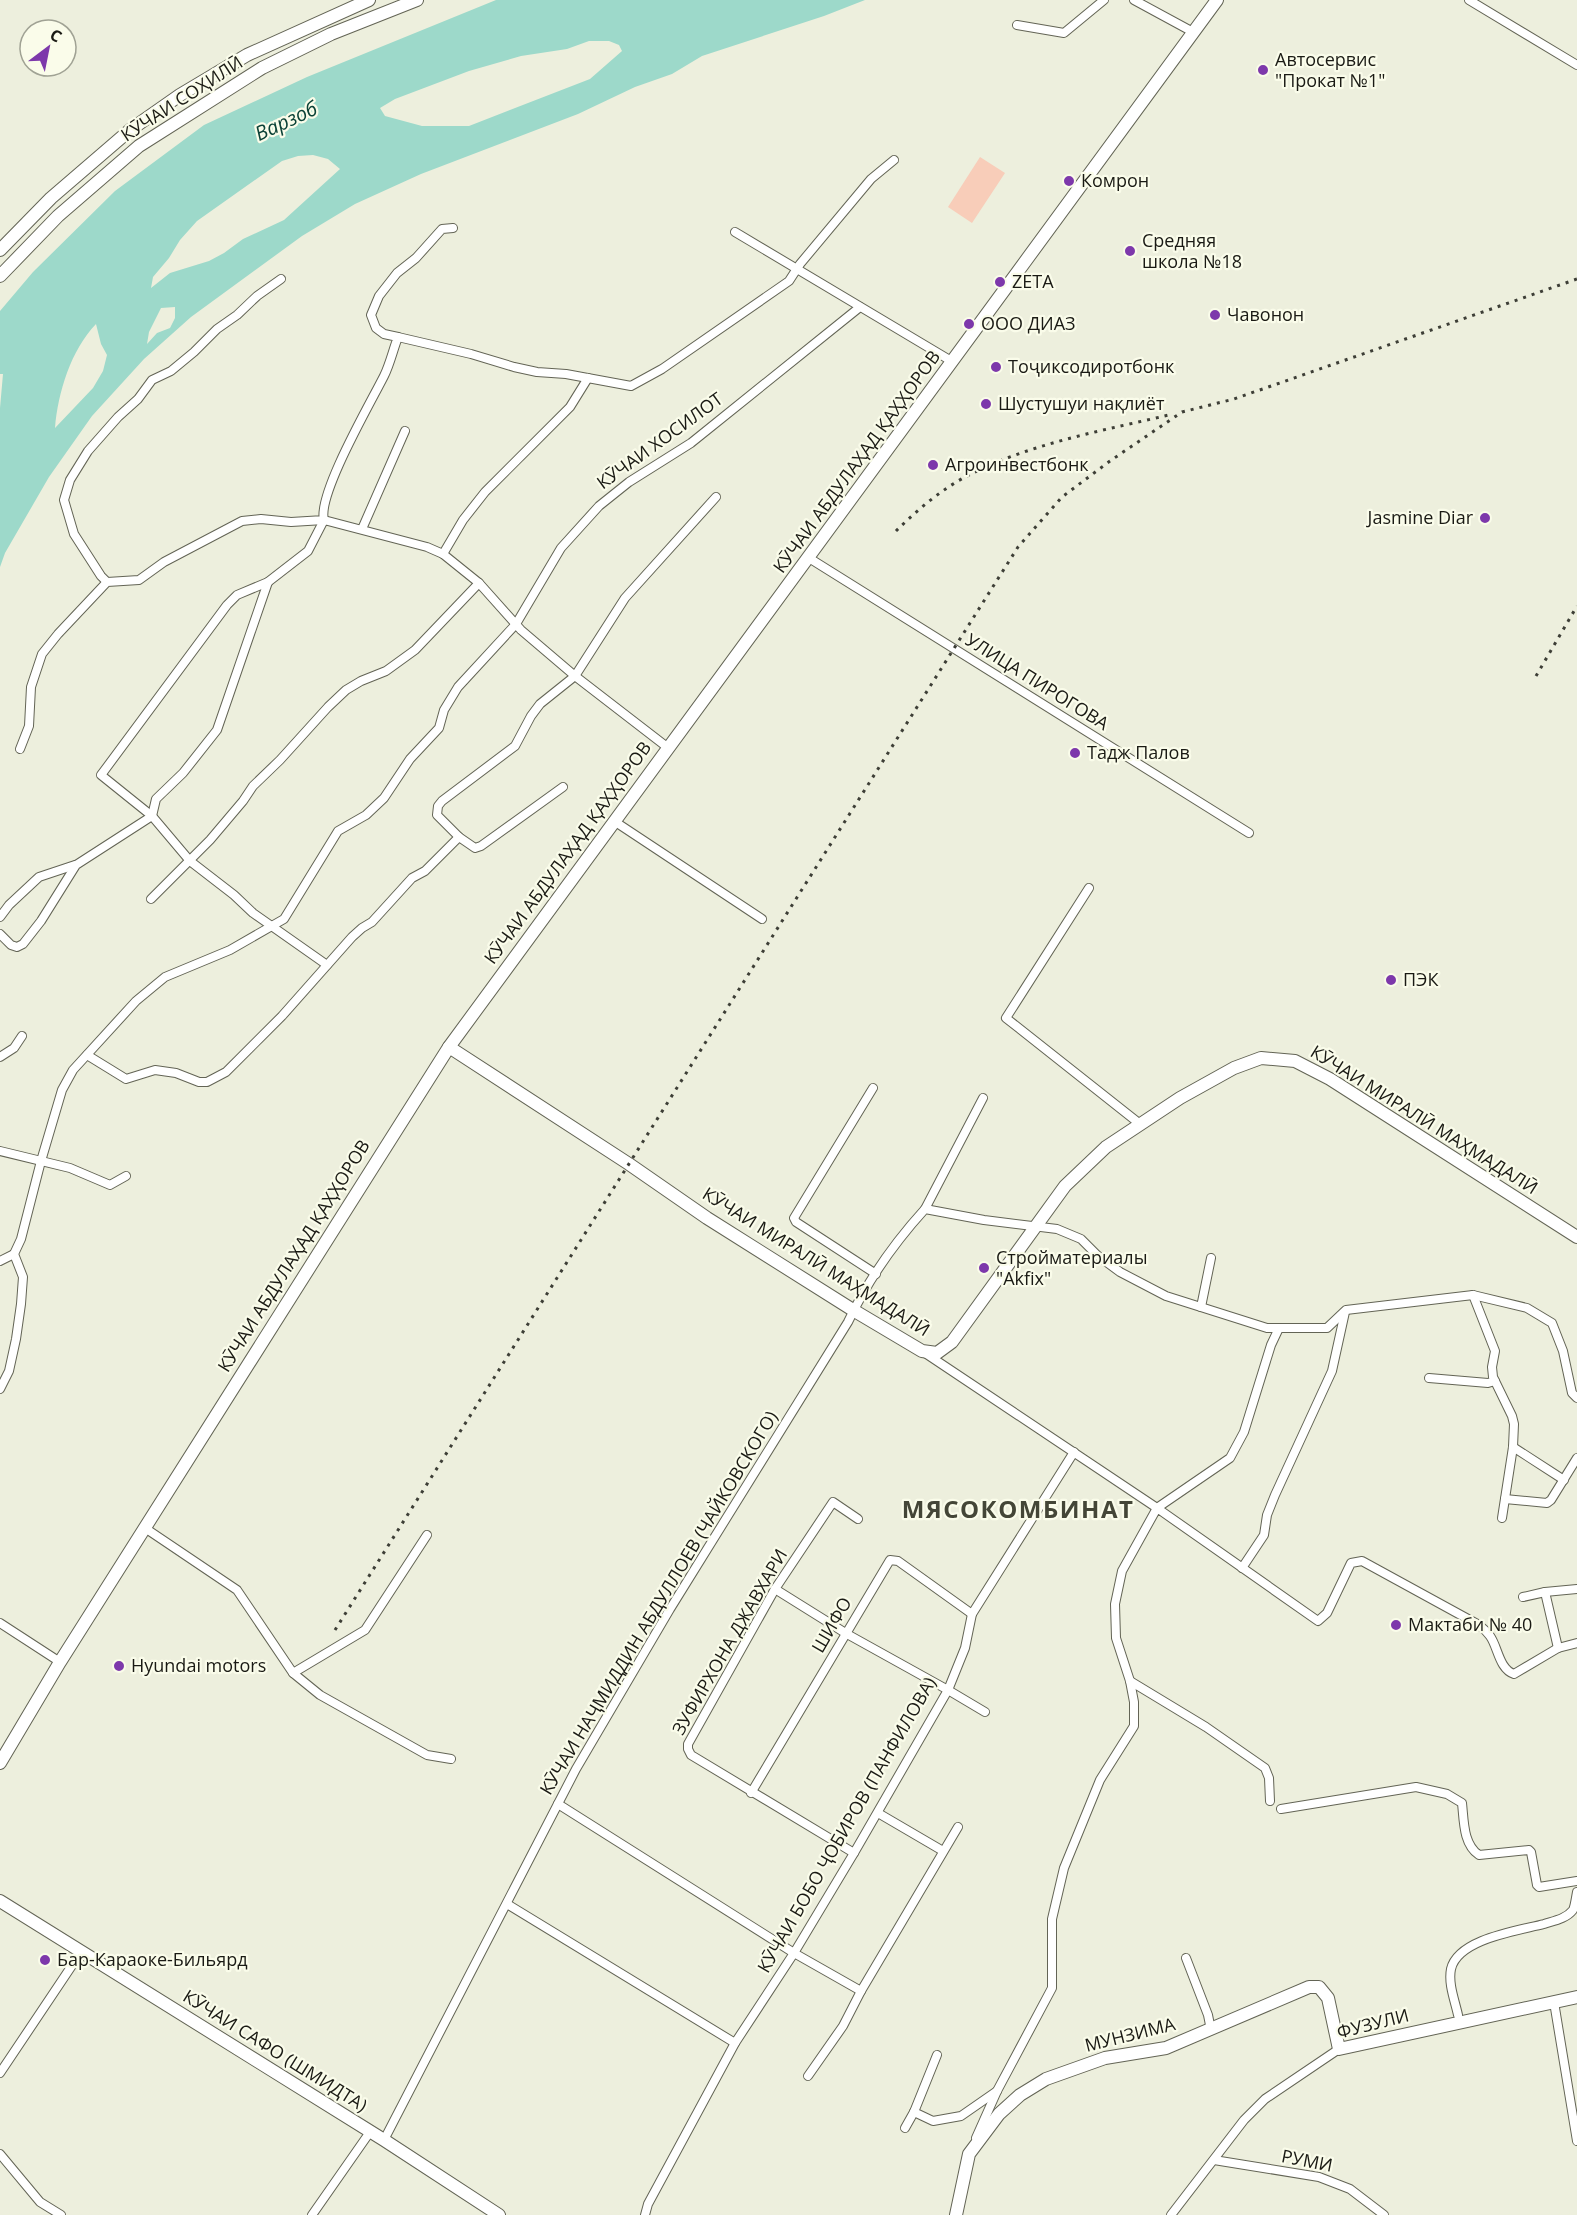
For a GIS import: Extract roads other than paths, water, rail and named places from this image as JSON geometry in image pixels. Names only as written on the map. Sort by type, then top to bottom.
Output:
[{"type":"main road","name":"КӮЧАИ СОҲИЛӢ","points":[[0,250],[59,190],[130,130],[180,95],[247,55],[369,0]]},
{"type":"main road","name":"КӮЧАИ СОҲИЛӢ","points":[[0,276],[58,216],[148,139],[262,68],[331,34],[417,0]]},
{"type":"main road","name":"КӮЧАИ АБДУЛАҲАД ҚАҲҲОРОВ","points":[[0,1763],[60,1662],[448,1047],[1217,0]]},
{"type":"main road","name":"КӮЧАИ МИРАЛӢ МАҲМАДАЛӢ","points":[[448,1047],[707,1218],[922,1351],[937,1353],[952,1342],[1065,1186],[1106,1147],[1180,1098],[1234,1068],[1261,1058],[1295,1061],[1335,1083],[1577,1237]]},
{"type":"main road","name":"КӮЧАИ САФО (ШМИДТА)","points":[[0,1901],[384,2140],[499,2215]]},
{"type":"main road","name":"МУНЗИМА","points":[[956,2215],[969,2154],[999,2114],[1020,2095],[1046,2079],[1105,2058],[1166,2048],[1310,1987],[1319,1987],[1328,1998],[1339,2049]]},
{"type":"main road","name":"ФУЗУЛИ","points":[[1339,2049],[1577,1997]]},
{"type":"street","points":[[1017,25],[1064,33],[1104,0]]},
{"type":"street","points":[[1134,0],[1193,32]]},
{"type":"street","points":[[1469,0],[1577,66]]},
{"type":"street","points":[[453,228],[442,230],[416,258],[397,273],[379,296],[371,315],[376,328],[384,334],[471,354],[514,367],[631,386],[662,369],[789,281],[871,179],[894,160]]},
{"type":"street","points":[[735,232],[953,362]]},
{"type":"street","points":[[107,582],[74,534],[64,500],[70,480],[88,451],[153,380],[171,371],[217,329],[281,279]]},
{"type":"street","name":"КӮЧАИ ХОСИЛОТ","points":[[14,1254],[21,1239],[62,1090],[73,1070],[136,1001],[165,977],[230,950],[281,922],[338,831],[366,815],[384,798],[410,759],[439,728],[444,710],[458,687],[516,624],[561,548],[599,506],[628,482],[691,443],[860,307]]},
{"type":"street","points":[[327,965],[271,926],[190,861],[152,816],[101,775],[227,605],[237,595],[268,582],[308,551],[324,520],[322,515],[327,494],[373,394],[385,375],[398,337]]},
{"type":"street","points":[[443,554],[463,520],[486,492],[570,407],[588,378]]},
{"type":"street","points":[[362,529],[405,431]]},
{"type":"street","points":[[563,787],[475,848],[459,837],[437,814],[438,806],[442,801],[515,746],[540,704],[575,676],[625,598],[716,497]]},
{"type":"street","points":[[20,749],[28,726],[31,687],[42,654],[57,634],[107,582],[139,580],[164,562],[242,521],[261,519],[291,522],[324,520],[427,547],[443,554],[479,583],[521,630],[575,676],[667,747]]},
{"type":"street","name":"УЛИЦА ПИРОГОВА","points":[[809,558],[1249,833]]},
{"type":"street","points":[[0,917],[9,905],[39,878],[76,865],[152,816],[156,799],[183,774],[217,730],[268,582]]},
{"type":"street","points":[[151,899],[190,861],[243,801],[253,786],[328,707],[346,690],[360,681],[386,671],[415,650],[479,583]]},
{"type":"street","points":[[614,821],[762,919]]},
{"type":"street","points":[[87,1055],[126,1080],[155,1070],[207,1082],[226,1072],[243,1058],[352,937],[372,922],[412,878],[425,871],[459,837]]},
{"type":"street","points":[[0,934],[11,945],[17,947],[23,944],[41,921],[76,865]]},
{"type":"street","points":[[1089,888],[1006,1018],[1140,1124]]},
{"type":"street","points":[[0,1057],[14,1048],[22,1036]]},
{"type":"street","points":[[873,1088],[794,1218],[796,1222],[876,1274]]},
{"type":"street","name":"КӮЧАИ НАҶМИДДИН АБДУЛЛОЕВ (ЧАЙКОВСКОГО)","points":[[384,2140],[558,1804],[670,1609],[853,1310],[909,1226],[925,1209],[983,1098]]},
{"type":"street","points":[[0,1151],[70,1168],[110,1185],[126,1176]]},
{"type":"street","points":[[925,1209],[984,1220],[1057,1229],[1081,1239],[1097,1255],[1120,1272],[1166,1296],[1267,1328],[1327,1328],[1346,1310],[1473,1295],[1527,1308],[1552,1323],[1563,1351],[1572,1393],[1577,1398]]},
{"type":"street","points":[[0,1261],[14,1254],[23,1277],[16,1339],[11,1363],[0,1389]]},
{"type":"street","points":[[1202,1307],[1211,1258]]},
{"type":"street","points":[[1473,1295],[1495,1351],[1492,1367],[1495,1381],[1512,1416],[1513,1447],[1502,1518]]},
{"type":"street","points":[[1242,1568],[1264,1535],[1267,1515],[1275,1495],[1332,1371],[1346,1310]]},
{"type":"street","points":[[969,2154],[997,2091],[1052,1988],[1052,1919],[1064,1868],[1100,1780],[1134,1726],[1134,1702],[1130,1681],[1116,1638],[1115,1604],[1122,1571],[1157,1508],[1230,1458],[1244,1432],[1271,1345],[1279,1328]]},
{"type":"street","points":[[922,1351],[1157,1508],[1318,1621],[1327,1613],[1351,1563],[1362,1561],[1479,1624],[1491,1636],[1505,1668],[1510,1673],[1514,1674],[1558,1648],[1577,1643]]},
{"type":"street","points":[[1429,1378],[1488,1383],[1495,1381]]},
{"type":"street","points":[[1513,1447],[1564,1480]]},
{"type":"street","name":"КӮЧАИ БОБО ҶОБИРОВ (ПАНФИЛОВА)","points":[[645,2215],[648,2204],[735,2043],[794,1953],[878,1813],[948,1689],[965,1648],[972,1614],[1074,1452]]},
{"type":"street","points":[[1504,1499],[1547,1503],[1577,1458]]},
{"type":"street","name":"ЗУФИРХОНА ДЖАВХАРИ","points":[[854,1853],[692,1755],[688,1744],[775,1589],[833,1502],[858,1519]]},
{"type":"street","points":[[145,1527],[237,1590],[293,1673],[320,1695],[404,1744],[427,1755],[451,1759]]},
{"type":"street","points":[[293,1673],[365,1630],[427,1535]]},
{"type":"street","name":"ШИФО","points":[[751,1792],[847,1635],[887,1563],[893,1559],[972,1614]]},
{"type":"street","points":[[775,1589],[847,1635],[948,1689],[985,1712]]},
{"type":"street","points":[[1523,1597],[1577,1589]]},
{"type":"street","points":[[1545,1592],[1558,1648]]},
{"type":"street","points":[[0,1623],[60,1662]]},
{"type":"street","points":[[1130,1681],[1206,1727],[1265,1768],[1269,1778],[1270,1801]]},
{"type":"street","points":[[1281,1809],[1416,1786],[1447,1794],[1462,1803],[1465,1831],[1472,1850],[1479,1855],[1528,1850],[1531,1852],[1539,1887],[1577,1881]]},
{"type":"street","points":[[558,1804],[794,1953],[861,1991]]},
{"type":"street","points":[[878,1813],[943,1851]]},
{"type":"street","points":[[808,2076],[843,2026],[861,1991],[958,1827]]},
{"type":"street","points":[[1458,2015],[1451,1987],[1451,1970],[1456,1957],[1466,1948],[1496,1937],[1561,1919],[1575,1909],[1577,1892]]},
{"type":"street","points":[[507,1904],[735,2043]]},
{"type":"street","points":[[0,2073],[81,1952]]},
{"type":"street","points":[[1186,1958],[1208,2015],[1211,2030]]},
{"type":"street","points":[[1554,2002],[1577,2141]]},
{"type":"street","name":"ФУЗУЛИ","points":[[1171,2215],[1244,2120],[1265,2099],[1339,2049]]},
{"type":"street","points":[[905,2128],[914,2112],[937,2055]]},
{"type":"street","points":[[914,2112],[933,2121],[961,2116],[997,2091]]},
{"type":"street","points":[[312,2215],[370,2132]]},
{"type":"street","points":[[0,2154],[40,2202],[61,2215]]},
{"type":"street","name":"РУМИ","points":[[1214,2160],[1319,2177],[1350,2188],[1384,2215]]},
{"type":"water","name":"Варзоб","points":[[496,0],[865,0],[824,16],[702,56],[672,74],[635,87],[578,114],[421,174],[355,204],[302,236],[191,317],[144,359],[92,416],[49,477],[5,553],[0,567],[0,408],[3,374],[0,374],[0,311],[33,272],[115,191],[204,125],[307,77]],"holes":[[[589,41],[609,41],[619,45],[622,51],[590,79],[469,126],[422,126],[385,116],[380,108],[395,99],[469,71],[521,56],[567,49]],[[313,155],[328,159],[340,169],[284,220],[243,239],[209,261],[170,273],[151,288],[153,277],[197,221],[282,161],[298,156]],[[175,307],[175,318],[170,328],[157,333],[147,344],[149,332],[161,308]],[[96,324],[101,344],[107,355],[103,371],[93,388],[55,428],[59,400],[67,372],[87,334]]]},
{"type":"railway","points":[[335,1630],[1018,547],[1062,497],[1182,412],[1234,399],[1577,279]]},
{"type":"railway","points":[[896,531],[921,507],[940,493],[959,480],[993,464],[1043,446],[1173,414]]},
{"type":"railway","points":[[1536,676],[1577,606]]},
{"type":"place","name":"Автосервис \"Прокат №1\"","points":[[1263,70]]},
{"type":"place","name":"Комрон","points":[[1069,181]]},
{"type":"place","name":"Средняя школа №18","points":[[1130,251]]},
{"type":"place","name":"ZETA","points":[[1000,282]]},
{"type":"place","name":"Чавонон","points":[[1215,315]]},
{"type":"place","name":"ООО ДИАЗ","points":[[969,324]]},
{"type":"place","name":"Тоҷиксодиротбонк","points":[[996,367]]},
{"type":"place","name":"Шустушуи нақлиёт","points":[[986,404]]},
{"type":"place","name":"Агроинвестбонк","points":[[933,465]]},
{"type":"place","name":"Jasmine Diar","points":[[1485,518]]},
{"type":"place","name":"Тадж Палов","points":[[1075,753]]},
{"type":"place","name":"ПЭК","points":[[1391,980]]},
{"type":"place","name":"Стройматериалы \"Akfix\"","points":[[984,1268]]},
{"type":"place","name":"Мактаби № 40","points":[[1396,1625]]},
{"type":"place","name":"Hyundai motors","points":[[119,1666]]},
{"type":"place","name":"Бар-Караоке-Бильярд","points":[[45,1960]]},
{"type":"district","name":"МЯСОКОМБИНАТ","points":[[1018,1510]]}]
